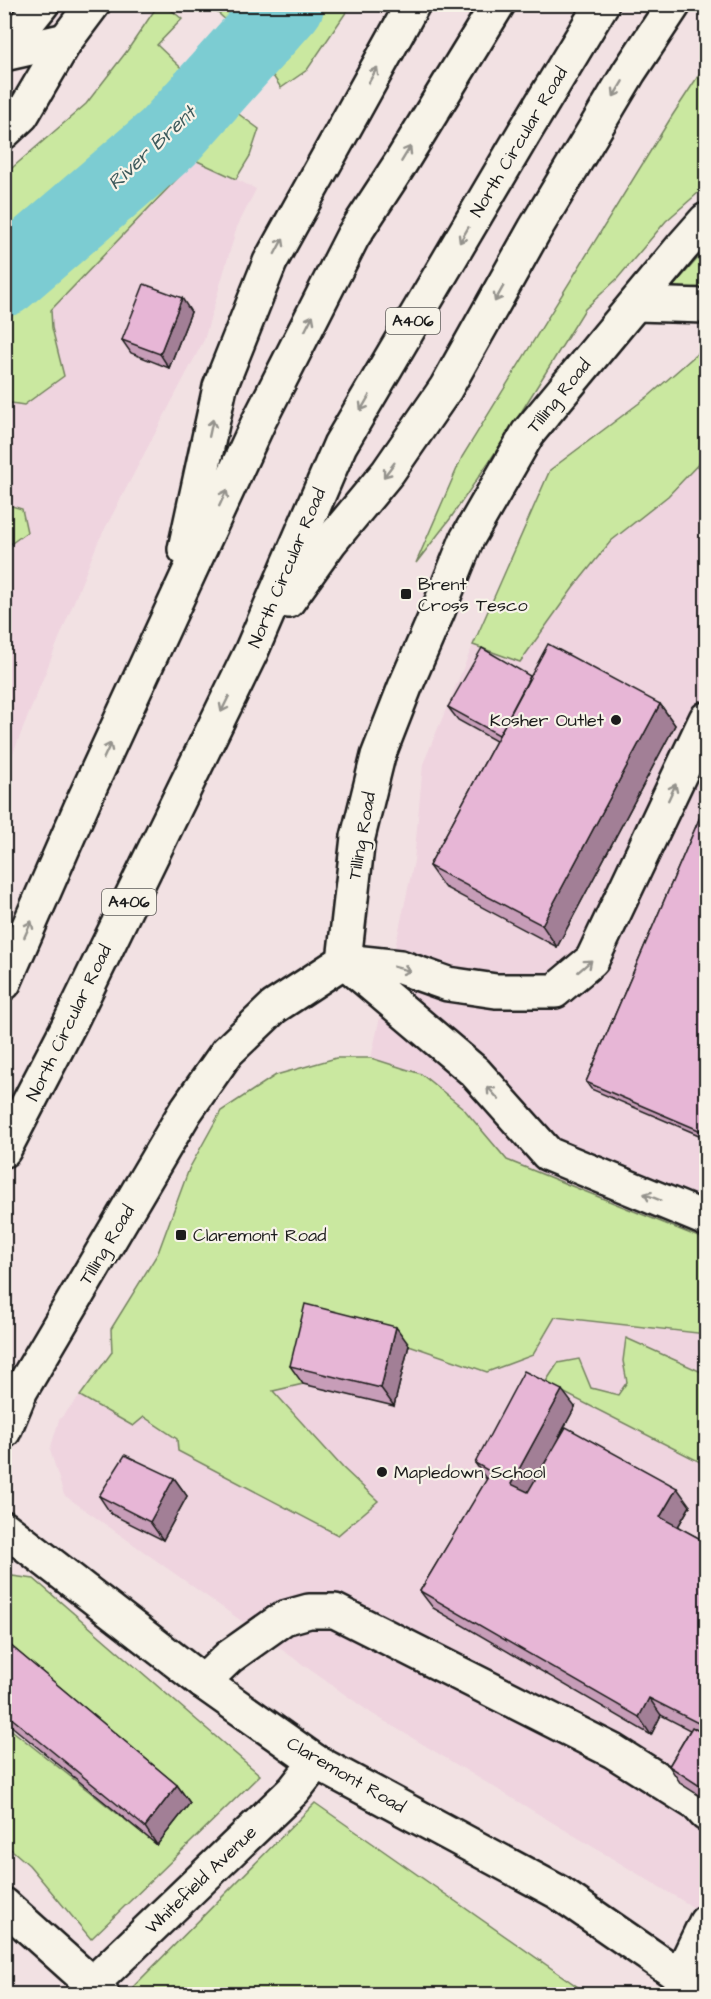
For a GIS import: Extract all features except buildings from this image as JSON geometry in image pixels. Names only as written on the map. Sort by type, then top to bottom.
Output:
[{"type":"main road","points":[[4,53],[42,4]]},
{"type":"main road","points":[[10,124],[93,4]]},
{"type":"main road","points":[[4,983],[84,800],[259,421],[353,236],[498,4]]},
{"type":"main road","name":"North Circular Road","points":[[4,1150],[71,1021],[251,652],[340,445],[602,4]]},
{"type":"main road","name":"A406","points":[[251,652],[330,543],[388,471],[447,388],[535,229],[629,72],[674,4]]},
{"type":"main road","points":[[172,609],[220,387],[270,262],[409,11]]},
{"type":"main road","points":[[4,53],[66,40]]},
{"type":"main road","name":"Tilling Road","points":[[4,1431],[21,1390],[185,1112],[227,1052],[274,1007],[344,961],[358,837],[378,756],[467,538],[528,433],[706,220]]},
{"type":"main road","points":[[636,304],[706,306]]},
{"type":"main road","points":[[344,961],[400,967],[448,984],[496,991],[555,991],[592,960],[706,719]]},
{"type":"main road","points":[[344,961],[475,1072],[548,1154],[706,1219]]},
{"type":"main road","name":"Claremont Road","points":[[4,1528],[202,1682],[316,1762],[558,1892],[693,1985]]},
{"type":"main road","points":[[202,1682],[229,1657],[284,1618],[309,1611],[335,1611],[613,1750],[697,1804],[706,1814]]},
{"type":"main road","name":"Whitefield Avenue","points":[[97,1989],[294,1790],[316,1762]]},
{"type":"main road","points":[[4,1905],[97,1989]]},
{"type":"main road","points":[[693,1985],[706,1922]]},
{"type":"shaded area","points":[[195,159],[256,189],[237,227],[204,340],[98,542],[5,773],[5,328]]},
{"type":"shaded area","name":"Mapledown School","points":[[706,456],[706,1915],[371,1713],[64,1495],[50,1450],[59,1420],[80,1396],[112,1352],[111,1329],[158,1253],[189,1169],[221,1111],[276,1075],[336,1058],[371,1058],[414,861],[423,764],[473,645],[520,662],[573,588],[612,541],[668,496]]},
{"type":"green space","points":[[305,4],[351,5],[307,70],[281,88],[256,50]]},
{"type":"green space","points":[[158,5],[165,5],[182,19],[157,45],[198,84],[160,124],[5,260],[5,174],[86,104],[127,51]]},
{"type":"green space","points":[[209,5],[255,5],[237,30]]},
{"type":"green space","points":[[706,64],[706,186],[666,221],[617,279],[585,309],[507,435],[450,519],[416,563],[462,457]]},
{"type":"green space","points":[[214,96],[259,129],[250,156],[236,179],[195,160],[51,310],[52,328],[64,376],[24,405],[5,402],[5,296],[174,141]]},
{"type":"green space","points":[[706,249],[706,287],[671,289]]},
{"type":"green space","points":[[706,346],[706,456],[668,496],[611,541],[573,588],[520,662],[473,645],[550,470],[650,395]]},
{"type":"green space","points":[[5,504],[22,509],[27,532],[5,548]]},
{"type":"green space","points":[[336,1058],[371,1058],[421,1074],[463,1108],[507,1160],[706,1240],[706,1334],[555,1317],[533,1355],[487,1372],[409,1345],[318,1322],[303,1384],[273,1391],[343,1468],[378,1501],[338,1535],[178,1451],[177,1439],[144,1417],[133,1426],[80,1396],[112,1352],[111,1329],[158,1253],[189,1169],[221,1111],[276,1075]]},
{"type":"green space","points":[[626,1338],[706,1374],[706,1465],[545,1383],[558,1363],[579,1359],[591,1388],[618,1395],[627,1382],[623,1361]]},
{"type":"green space","points":[[5,1575],[34,1579],[260,1775],[91,1939],[29,1865],[5,1844],[4,1724],[157,1845],[189,1804],[5,1648]]},
{"type":"green space","points":[[315,1803],[588,1994],[141,1994],[133,1987]]},
{"type":"waterway","name":"River Brent","points":[[4,279],[168,138],[287,4]]},
{"type":"place","name":"Brent Cross Tesco","points":[[406,594]]},
{"type":"place","name":"Kosher Outlet","points":[[616,720]]},
{"type":"place","name":"Claremont Road","points":[[181,1235]]},
{"type":"place","name":"Mapledown School","points":[[382,1472]]}]
